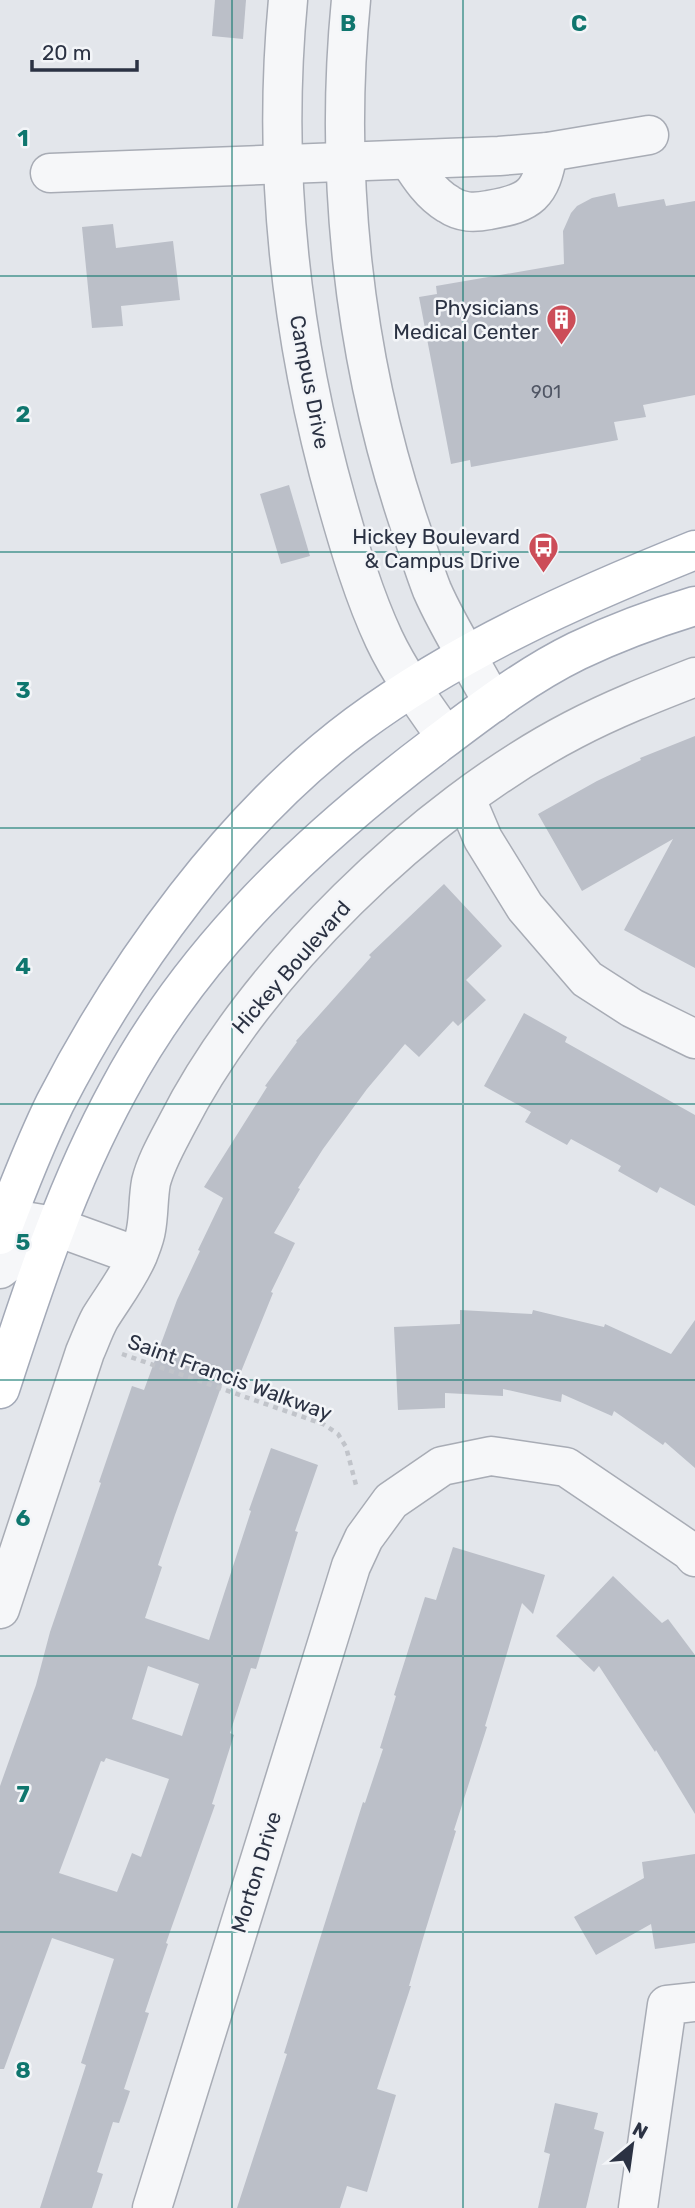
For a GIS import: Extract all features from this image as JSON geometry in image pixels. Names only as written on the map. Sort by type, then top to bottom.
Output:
[{"type":"main road","points":[[2,1223],[39,1138],[73,1070],[131,975],[198,882],[263,809],[300,773],[358,724],[467,656],[544,614],[695,550]]},
{"type":"main road","points":[[0,1389],[54,1226],[85,1154],[120,1087],[159,1022],[204,959],[254,903],[309,850],[395,775],[493,703],[539,672],[576,652],[611,636],[695,606]]},
{"type":"street","name":"Campus Drive","points":[[288,0],[282,104],[282,164],[289,255],[309,388],[330,477],[372,610],[384,640],[412,688],[446,737]]},
{"type":"street","points":[[351,0],[346,54],[349,213],[360,312],[377,409],[403,504],[431,587],[493,703]]},
{"type":"street","points":[[50,173],[409,160],[548,152],[649,135]]},
{"type":"street","points":[[409,160],[427,185],[446,204],[456,209],[479,212],[513,206],[531,195],[542,176],[548,152]]},
{"type":"street","name":"Hickey Boulevard","points":[[0,1609],[89,1343],[99,1320],[120,1290],[137,1256],[146,1230],[151,1183],[161,1155],[197,1090],[260,996],[346,902],[401,851],[466,799],[572,730],[695,677]]},
{"type":"street","points":[[466,799],[483,839],[525,907],[587,979],[632,1008],[695,1039]]},
{"type":"street","points":[[2,1223],[54,1226],[137,1256]]},
{"type":"street","points":[[0,1269],[54,1226]]},
{"type":"street","name":"Morton Drive","points":[[152,2208],[351,1566],[364,1538],[391,1501],[442,1466],[491,1456],[566,1467],[695,1557]]},
{"type":"street","points":[[638,2208],[667,2005],[695,2002]]},
{"type":"path","name":"Saint Francis Walkway","points":[[89,1343],[323,1424],[338,1434],[346,1447],[352,1468],[364,1538]]},
{"type":"building","points":[[215,0],[246,0],[243,39],[212,36]]},
{"type":"building","name":"Physicians Medical Center","points":[[615,193],[618,207],[664,199],[666,206],[695,201],[695,395],[643,405],[646,417],[614,422],[618,440],[471,467],[470,460],[451,464],[419,297],[437,294],[436,286],[564,264],[563,231],[571,213],[577,206],[592,198]]},
{"type":"building","points":[[113,224],[116,248],[173,241],[180,300],[121,306],[123,326],[92,328],[82,227]]},
{"type":"building","points":[[289,485],[310,556],[281,564],[260,494]]},
{"type":"building","points":[[695,736],[695,968],[624,930],[673,839],[582,891],[538,814],[641,760],[640,758]]},
{"type":"building","points":[[444,884],[502,946],[466,980],[486,1000],[458,1026],[453,1021],[419,1057],[405,1044],[367,1089],[323,1149],[274,1233],[295,1243],[271,1292],[273,1293],[236,1384],[224,1379],[158,1565],[162,1567],[145,1618],[209,1640],[271,1448],[318,1465],[295,1531],[298,1532],[256,1669],[251,1668],[230,1733],[234,1735],[212,1804],[215,1805],[166,1943],[168,1944],[145,2012],[149,2013],[124,2089],[130,2091],[119,2123],[113,2122],[97,2172],[103,2174],[92,2208],[40,2208],[86,2065],[81,2063],[114,1959],[52,1938],[4,2069],[0,2069],[0,1786],[36,1685],[50,1632],[132,1386],[144,1390],[177,1300],[223,1198],[204,1187],[267,1087],[265,1086],[296,1041],[371,957],[369,955]],"holes":[[[148,1666],[199,1684],[182,1736],[132,1719]],[[106,1758],[169,1779],[141,1857],[132,1853],[117,1892],[59,1873],[101,1761],[104,1762]]]},
{"type":"building","points":[[524,1013],[567,1037],[565,1042],[695,1115],[695,1206],[660,1187],[657,1193],[618,1171],[621,1166],[571,1139],[567,1145],[525,1122],[531,1112],[484,1086]]},
{"type":"building","points":[[460,1310],[532,1314],[533,1310],[604,1327],[605,1324],[671,1354],[695,1320],[695,1468],[665,1442],[663,1445],[614,1411],[612,1416],[562,1394],[561,1402],[503,1389],[503,1396],[445,1393],[445,1408],[398,1410],[394,1327],[460,1324]]},
{"type":"building","points":[[453,1547],[545,1575],[533,1614],[522,1603],[454,1830],[456,1831],[411,1986],[377,2089],[396,2095],[367,2192],[347,2186],[340,2208],[237,2208],[287,2054],[284,2053],[363,1802],[365,1803],[383,1749],[380,1748],[396,1696],[394,1695],[425,1597],[436,1600]]},
{"type":"building","points":[[613,1576],[662,1623],[668,1619],[695,1655],[695,1814],[656,1750],[655,1752],[599,1666],[594,1672],[556,1636]]},
{"type":"building","points":[[695,1854],[695,1943],[655,1949],[651,1924],[596,1955],[574,1917],[644,1878],[642,1862]]},
{"type":"building","points":[[555,2103],[598,2113],[594,2129],[604,2132],[586,2208],[538,2208],[550,2154],[544,2152]]},
{"type":"place","name":"Physicians Medical Center","points":[[562,346]]},
{"type":"place","name":"Hickey Boulevard & Campus Drive","points":[[543,575]]}]
